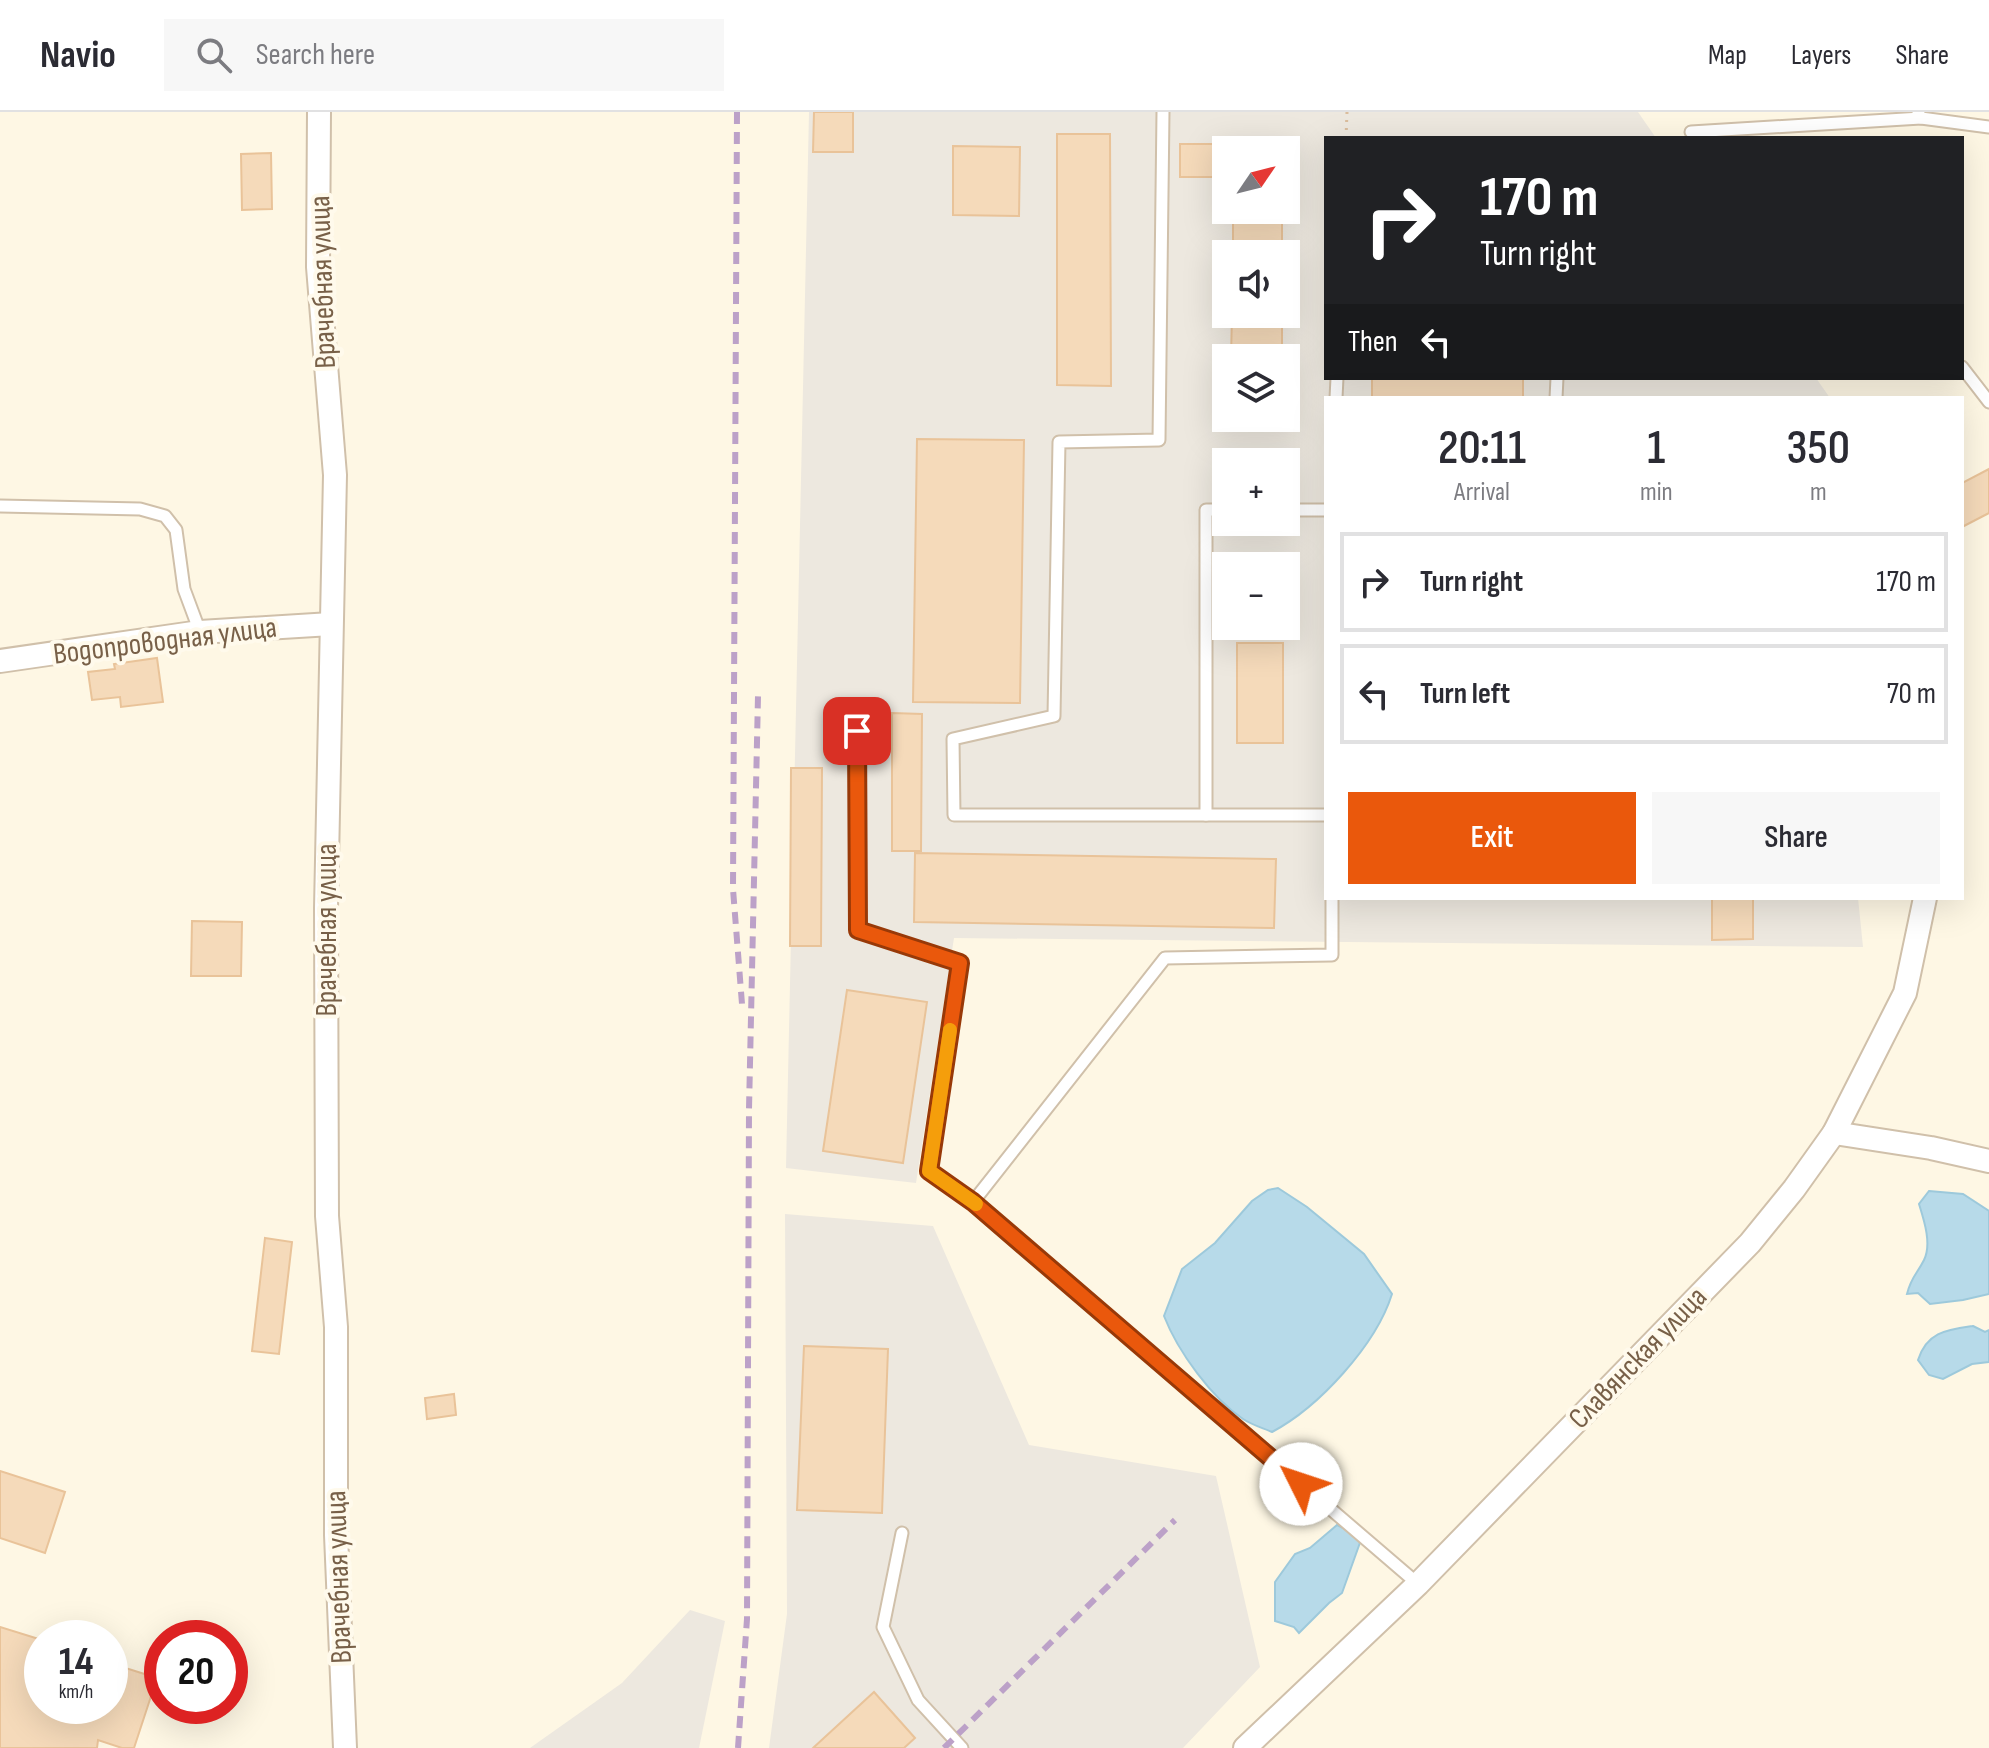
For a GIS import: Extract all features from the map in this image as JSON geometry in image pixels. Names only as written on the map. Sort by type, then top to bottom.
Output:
[{"type":"street","name":"Врачебная улица","points":[[319,112],[318,267],[335,475],[326,908],[327,1216],[336,1327],[336,1535],[345,1748]]},
{"type":"street","name":"Водопроводная улица","points":[[0,661],[200,632],[331,624]]},
{"type":"street","name":"Славянская улица","points":[[1245,1748],[1418,1584],[1750,1243],[1794,1189],[1834,1133],[1905,993],[1925,900]]},
{"type":"street","points":[[1834,1133],[1931,1148],[1989,1161]]},
{"type":"lane","points":[[1163,112],[1159,440],[1059,442],[1054,716],[953,739],[954,815],[1324,815]]},
{"type":"lane","points":[[1691,132],[1920,115],[1989,127]]},
{"type":"lane","points":[[1964,370],[1989,402]]},
{"type":"lane","points":[[0,506],[140,509],[165,516],[176,530],[184,589],[200,632]]},
{"type":"lane","points":[[1206,815],[1206,510],[1212,510]]},
{"type":"lane","points":[[1300,510],[1324,510]]},
{"type":"lane","points":[[857,731],[858,930],[960,963],[929,1171],[973,1202],[1418,1584]]},
{"type":"lane","points":[[973,1202],[1165,958],[1332,955],[1332,900]]},
{"type":"lane","points":[[902,1533],[883,1627],[918,1700],[962,1748]]},
{"type":"path","points":[[1346,136],[1347,112]]},
{"type":"shaded area","points":[[809,112],[1638,112],[1655,136],[1324,136],[1324,380],[1817,380],[1829,396],[1324,396],[1324,900],[1858,900],[1863,947],[954,938],[916,1183],[786,1168]]},
{"type":"shaded area","points":[[785,1214],[933,1226],[1029,1445],[1216,1476],[1260,1667],[1183,1748],[769,1748],[787,1614]]},
{"type":"shaded area","points":[[690,1610],[725,1621],[699,1748],[530,1748],[622,1683]]},
{"type":"water","points":[[1278,1188],[1307,1207],[1364,1254],[1392,1294],[1373,1334],[1344,1373],[1308,1407],[1272,1432],[1243,1419],[1208,1387],[1187,1359],[1164,1316],[1182,1269],[1215,1243],[1252,1201],[1268,1190]]},
{"type":"water","points":[[1929,1191],[1963,1194],[1989,1211],[1989,1294],[1930,1304],[1918,1293],[1907,1294],[1926,1254],[1926,1232],[1919,1204]]},
{"type":"water","points":[[1973,1326],[1985,1332],[1989,1330],[1989,1362],[1972,1364],[1943,1379],[1929,1375],[1918,1360],[1927,1343],[1946,1331]]},
{"type":"water","points":[[1337,1525],[1362,1537],[1342,1593],[1299,1633],[1294,1627],[1275,1621],[1275,1582],[1295,1554],[1310,1548]]},
{"type":"building","points":[[814,112],[853,112],[853,152],[813,152]]},
{"type":"building","points":[[1057,134],[1110,134],[1111,386],[1057,385]]},
{"type":"building","points":[[1180,144],[1212,144],[1212,177],[1180,177]]},
{"type":"building","points":[[953,146],[1020,147],[1019,216],[953,215]]},
{"type":"building","points":[[271,153],[272,209],[242,210],[241,154]]},
{"type":"building","points":[[1233,224],[1282,224],[1282,240],[1233,240]]},
{"type":"building","points":[[1232,328],[1282,328],[1282,344],[1231,344]]},
{"type":"building","points":[[1372,380],[1523,380],[1523,396],[1372,396]]},
{"type":"building","points":[[917,439],[1024,440],[1020,703],[913,702]]},
{"type":"building","points":[[1989,469],[1989,513],[1964,526],[1964,482]]},
{"type":"building","points":[[1237,643],[1283,643],[1283,743],[1237,743]]},
{"type":"building","points":[[157,658],[163,702],[121,707],[120,697],[92,700],[88,672],[115,669],[114,664]]},
{"type":"building","points":[[892,713],[922,714],[921,851],[892,851]]},
{"type":"building","points":[[791,768],[822,768],[821,946],[790,946]]},
{"type":"building","points":[[915,853],[1276,859],[1274,928],[914,922]]},
{"type":"building","points":[[1712,900],[1753,900],[1753,939],[1712,940]]},
{"type":"building","points":[[192,921],[242,922],[241,976],[191,976]]},
{"type":"building","points":[[847,990],[927,1002],[903,1163],[823,1151]]},
{"type":"building","points":[[265,1238],[292,1242],[279,1354],[252,1351]]},
{"type":"building","points":[[804,1346],[888,1349],[882,1513],[797,1510]]},
{"type":"building","points":[[454,1394],[456,1415],[427,1419],[425,1398]]},
{"type":"building","points":[[0,1471],[65,1492],[45,1553],[0,1538]]},
{"type":"building","points":[[0,1627],[24,1634],[24,1724],[128,1724],[128,1669],[144,1674],[144,1718],[134,1748],[122,1748],[98,1740],[97,1748],[0,1748]]},
{"type":"building","points":[[874,1692],[915,1738],[904,1748],[813,1748]]},
{"type":"railway","points":[[737,112],[733,889],[742,1004]]},
{"type":"railway","points":[[738,1748],[747,1619],[749,1109],[758,696]]},
{"type":"railway","points":[[944,1748],[1175,1520]]},
{"type":"slow traffic","points":[[950,1030],[929,1171],[976,1204]]},
{"type":"route","points":[[857,731],[858,930],[960,963],[929,1171],[973,1202],[1301,1484]]}]
